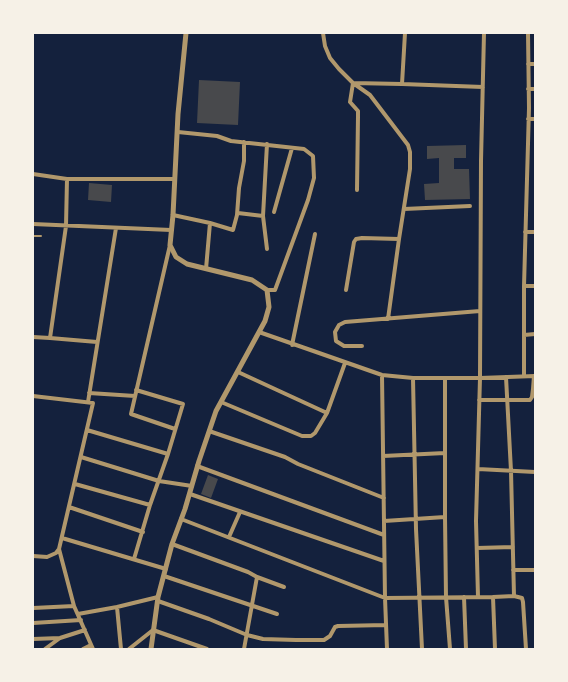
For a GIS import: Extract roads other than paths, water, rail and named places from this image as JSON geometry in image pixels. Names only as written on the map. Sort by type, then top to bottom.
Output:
[{"type":"street","points":[[175,429],[131,414],[170,245],[186,33]]},
{"type":"street","points":[[323,33],[325,46],[330,58],[353,83],[370,95],[408,145],[411,161],[388,319]]},
{"type":"street","points":[[402,84],[405,33]]},
{"type":"street","points":[[478,596],[477,548],[484,33]]},
{"type":"street","points":[[524,376],[528,33]]},
{"type":"street","points":[[528,64],[535,64]]},
{"type":"street","points":[[353,83],[483,87]]},
{"type":"street","points":[[353,83],[350,102],[358,111],[357,190]]},
{"type":"street","points":[[528,89],[535,89]]},
{"type":"street","points":[[528,119],[535,119]]},
{"type":"street","points":[[170,245],[176,257],[187,264],[252,280],[267,290],[275,290],[308,200],[314,178],[313,156],[304,149],[231,141],[217,136],[178,132]]},
{"type":"street","points":[[173,215],[210,223],[233,230],[238,213],[239,188],[244,161],[244,142]]},
{"type":"street","points":[[266,249],[263,216],[267,144]]},
{"type":"street","points":[[274,212],[292,148]]},
{"type":"street","points":[[33,174],[67,179],[174,179]]},
{"type":"street","points":[[50,338],[66,226],[67,179]]},
{"type":"street","points":[[404,209],[470,206]]},
{"type":"street","points":[[238,213],[263,216]]},
{"type":"street","points":[[206,269],[210,223]]},
{"type":"street","points":[[33,224],[171,230]]},
{"type":"street","points":[[88,402],[116,228]]},
{"type":"street","points":[[525,232],[535,232]]},
{"type":"street","points":[[292,345],[315,234]]},
{"type":"street","points":[[346,290],[354,242],[356,239],[399,239]]},
{"type":"street","points":[[524,286],[535,286]]},
{"type":"street","points":[[151,649],[158,599],[172,544],[190,494],[197,466],[216,411],[265,321],[269,307],[267,290]]},
{"type":"street","points":[[362,346],[344,346],[336,342],[335,332],[339,325],[345,322],[480,311]]},
{"type":"street","points":[[259,332],[292,345],[382,375],[413,378],[534,376],[534,389],[530,400],[479,400]]},
{"type":"street","points":[[524,335],[535,334]]},
{"type":"street","points":[[33,337],[97,342]]},
{"type":"street","points":[[221,402],[302,436],[311,436],[315,433],[327,413],[345,363]]},
{"type":"street","points":[[238,372],[327,413]]},
{"type":"street","points":[[382,375],[384,562],[387,649]]},
{"type":"street","points":[[506,377],[511,471],[514,596]]},
{"type":"street","points":[[413,378],[416,518],[422,649]]},
{"type":"street","points":[[445,378],[446,598],[450,649]]},
{"type":"street","points":[[134,559],[183,404],[136,390]]},
{"type":"street","points":[[89,393],[135,396]]},
{"type":"street","points":[[33,396],[93,403],[59,550],[74,606],[92,647],[82,649]]},
{"type":"street","points":[[87,430],[168,454]]},
{"type":"street","points":[[209,431],[285,458],[384,498]]},
{"type":"street","points":[[383,456],[445,453]]},
{"type":"street","points":[[81,457],[159,481],[192,486]]},
{"type":"street","points":[[197,466],[384,535]]},
{"type":"street","points":[[478,469],[535,472]]},
{"type":"street","points":[[75,484],[150,505]]},
{"type":"street","points":[[190,494],[384,562]]},
{"type":"street","points":[[69,507],[142,532]]},
{"type":"street","points":[[229,537],[240,512]]},
{"type":"street","points":[[384,521],[445,517]]},
{"type":"street","points":[[181,519],[385,598],[446,598],[478,596],[514,596],[522,598],[526,649]]},
{"type":"street","points":[[62,538],[166,569]]},
{"type":"street","points":[[172,544],[284,587]]},
{"type":"street","points":[[477,548],[513,548]]},
{"type":"street","points":[[33,556],[47,557],[59,550]]},
{"type":"street","points":[[514,570],[535,570]]},
{"type":"street","points":[[164,576],[277,614]]},
{"type":"street","points":[[244,649],[256,577]]},
{"type":"street","points":[[493,596],[495,649]]},
{"type":"street","points":[[464,597],[466,649]]},
{"type":"street","points":[[78,614],[158,599],[246,635],[263,639],[324,640],[330,636],[335,627],[338,626],[386,625]]},
{"type":"street","points":[[33,608],[74,606]]},
{"type":"street","points":[[117,607],[121,649]]},
{"type":"street","points":[[33,623],[81,620]]},
{"type":"street","points":[[33,640],[60,638],[85,630]]},
{"type":"street","points":[[129,649],[153,630]]},
{"type":"street","points":[[153,630],[207,649]]},
{"type":"street","points":[[45,649],[60,638]]},
{"type":"lane","points":[[33,236],[41,236]]}]
